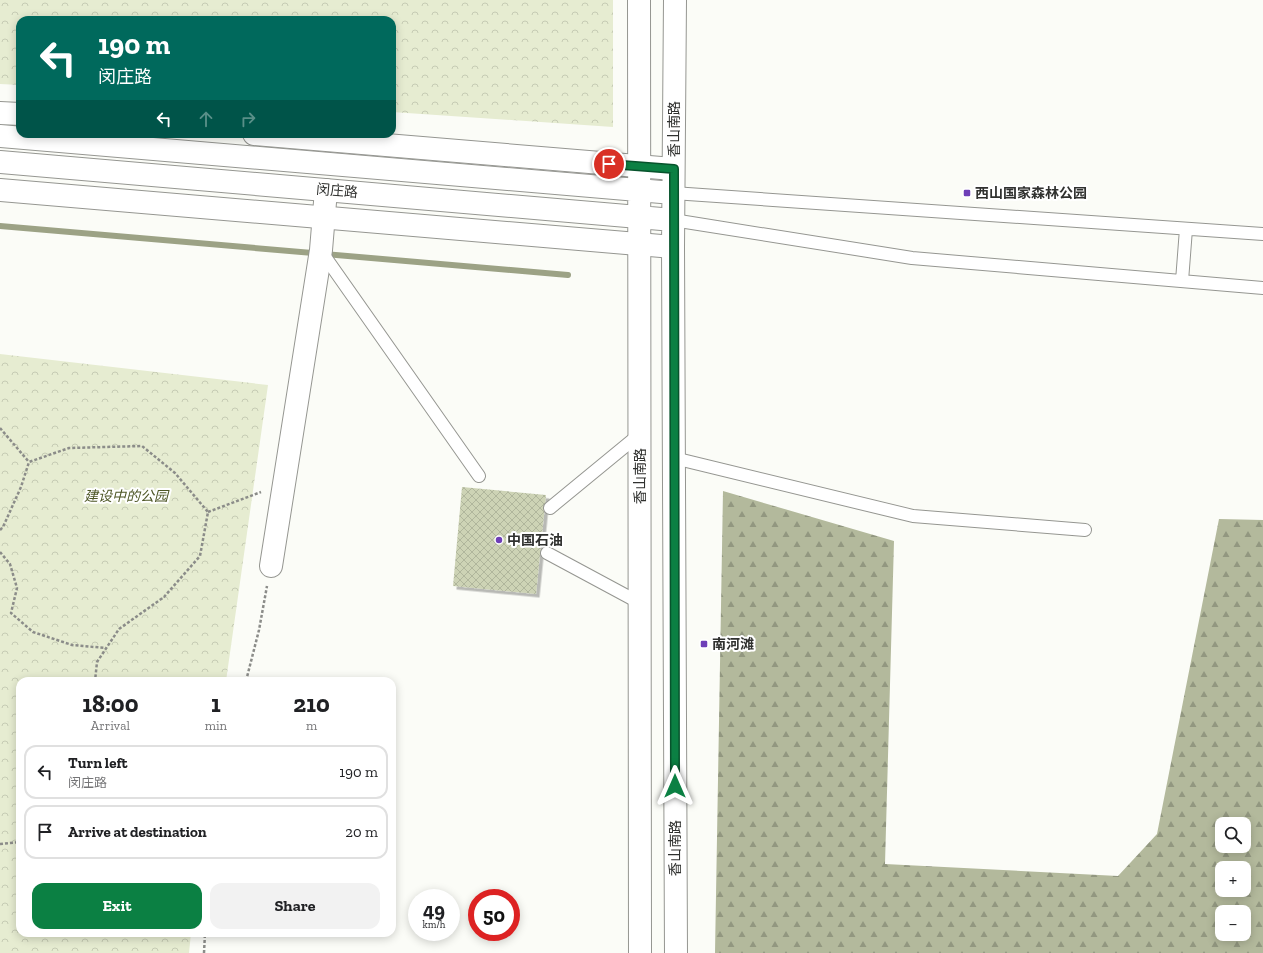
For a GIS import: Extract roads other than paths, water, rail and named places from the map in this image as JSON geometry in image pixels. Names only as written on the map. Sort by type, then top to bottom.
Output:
[{"type":"main road","name":"香山南路","points":[[639,0],[640,953]]},
{"type":"main road","name":"香山南路","points":[[675,0],[673,248],[676,953]]},
{"type":"main road","points":[[0,113],[16,114]]},
{"type":"main road","name":"闵庄路","points":[[0,136],[16,137]]},
{"type":"main road","name":"闵庄路","points":[[24,138],[673,194]]},
{"type":"main road","points":[[302,138],[674,169]]},
{"type":"main road","name":"闵庄路","points":[[0,162],[674,220]]},
{"type":"main road","name":"闵庄路","points":[[0,190],[673,248]]},
{"type":"main road","points":[[271,566],[321,250],[326,190]]},
{"type":"lane","points":[[673,194],[1263,234]]},
{"type":"lane","points":[[674,220],[912,258],[1263,288]]},
{"type":"lane","points":[[1182,281],[1186,229]]},
{"type":"lane","points":[[321,250],[479,476]]},
{"type":"lane","points":[[550,508],[640,434]]},
{"type":"lane","points":[[674,458],[913,516],[1085,530]]},
{"type":"lane","points":[[548,553],[640,603]]},
{"type":"waterway","points":[[0,226],[568,275]]},
{"type":"place","name":"西山国家森林公园","points":[[967,193]]},
{"type":"place","name":"中国石油","points":[[499,540]]},
{"type":"place","name":"南河滩","points":[[704,644]]},
{"type":"park label","name":"建设中的公园","points":[[126,496]]}]
